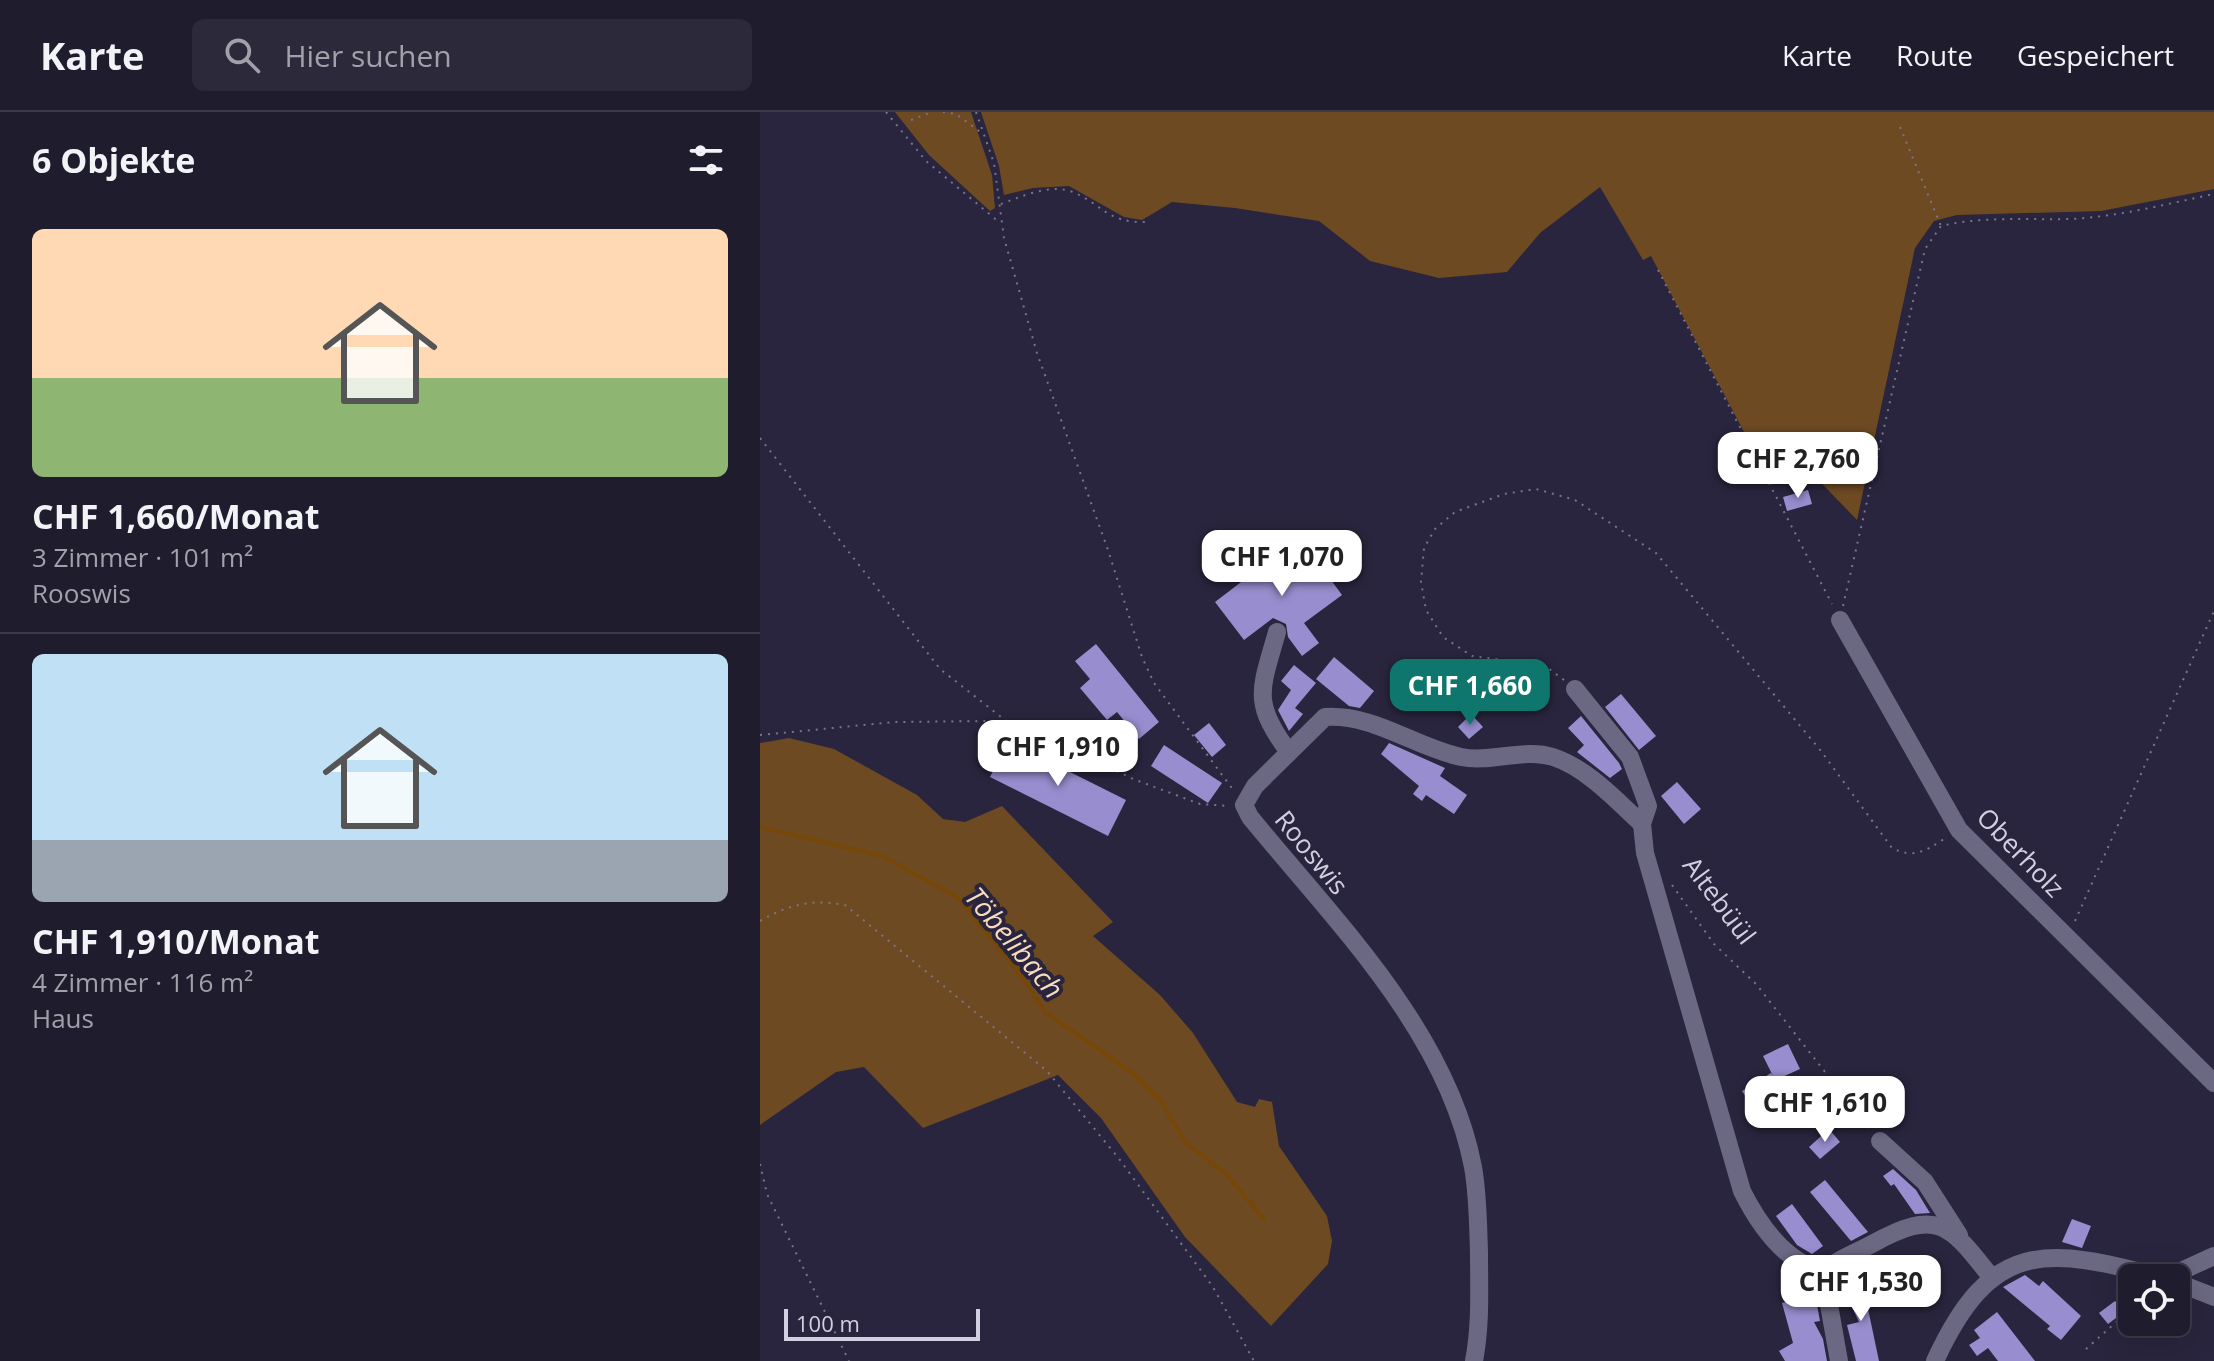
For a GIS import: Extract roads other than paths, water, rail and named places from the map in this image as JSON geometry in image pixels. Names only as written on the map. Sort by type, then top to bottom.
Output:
[{"type":"street","name":"Oberholz","points":[[1840,620],[1959,830],[2214,1083]]},
{"type":"street","points":[[1277,632],[1262,682],[1264,716],[1289,752]]},
{"type":"street","points":[[1575,689],[1630,757],[1648,806],[1642,824],[1645,853],[1742,1191],[1755,1218],[1806,1268],[1823,1271],[1835,1261],[1914,1223],[1935,1225],[1960,1237]]},
{"type":"street","name":"Rooswis","points":[[1474,1361],[1481,1326],[1478,1196],[1462,1123],[1433,1056],[1403,1007],[1250,817],[1244,805],[1255,786],[1325,717],[1349,715],[1458,756],[1485,760],[1524,754],[1553,757],[1584,775],[1642,824]]},
{"type":"street","points":[[1880,1141],[1925,1182],[1960,1237],[1991,1277]]},
{"type":"street","points":[[2190,1267],[2214,1256]]},
{"type":"street","points":[[1935,1361],[1965,1304],[1991,1277],[2024,1262],[2053,1259],[2118,1268]]},
{"type":"street","points":[[1823,1271],[1839,1361]]},
{"type":"street","points":[[2190,1288],[2214,1297]]},
{"type":"waterway","name":"Töbelibach","points":[[760,827],[882,856],[957,897],[1017,970],[1045,1012],[1134,1074],[1162,1102],[1185,1142],[1227,1175],[1264,1219]]}]
